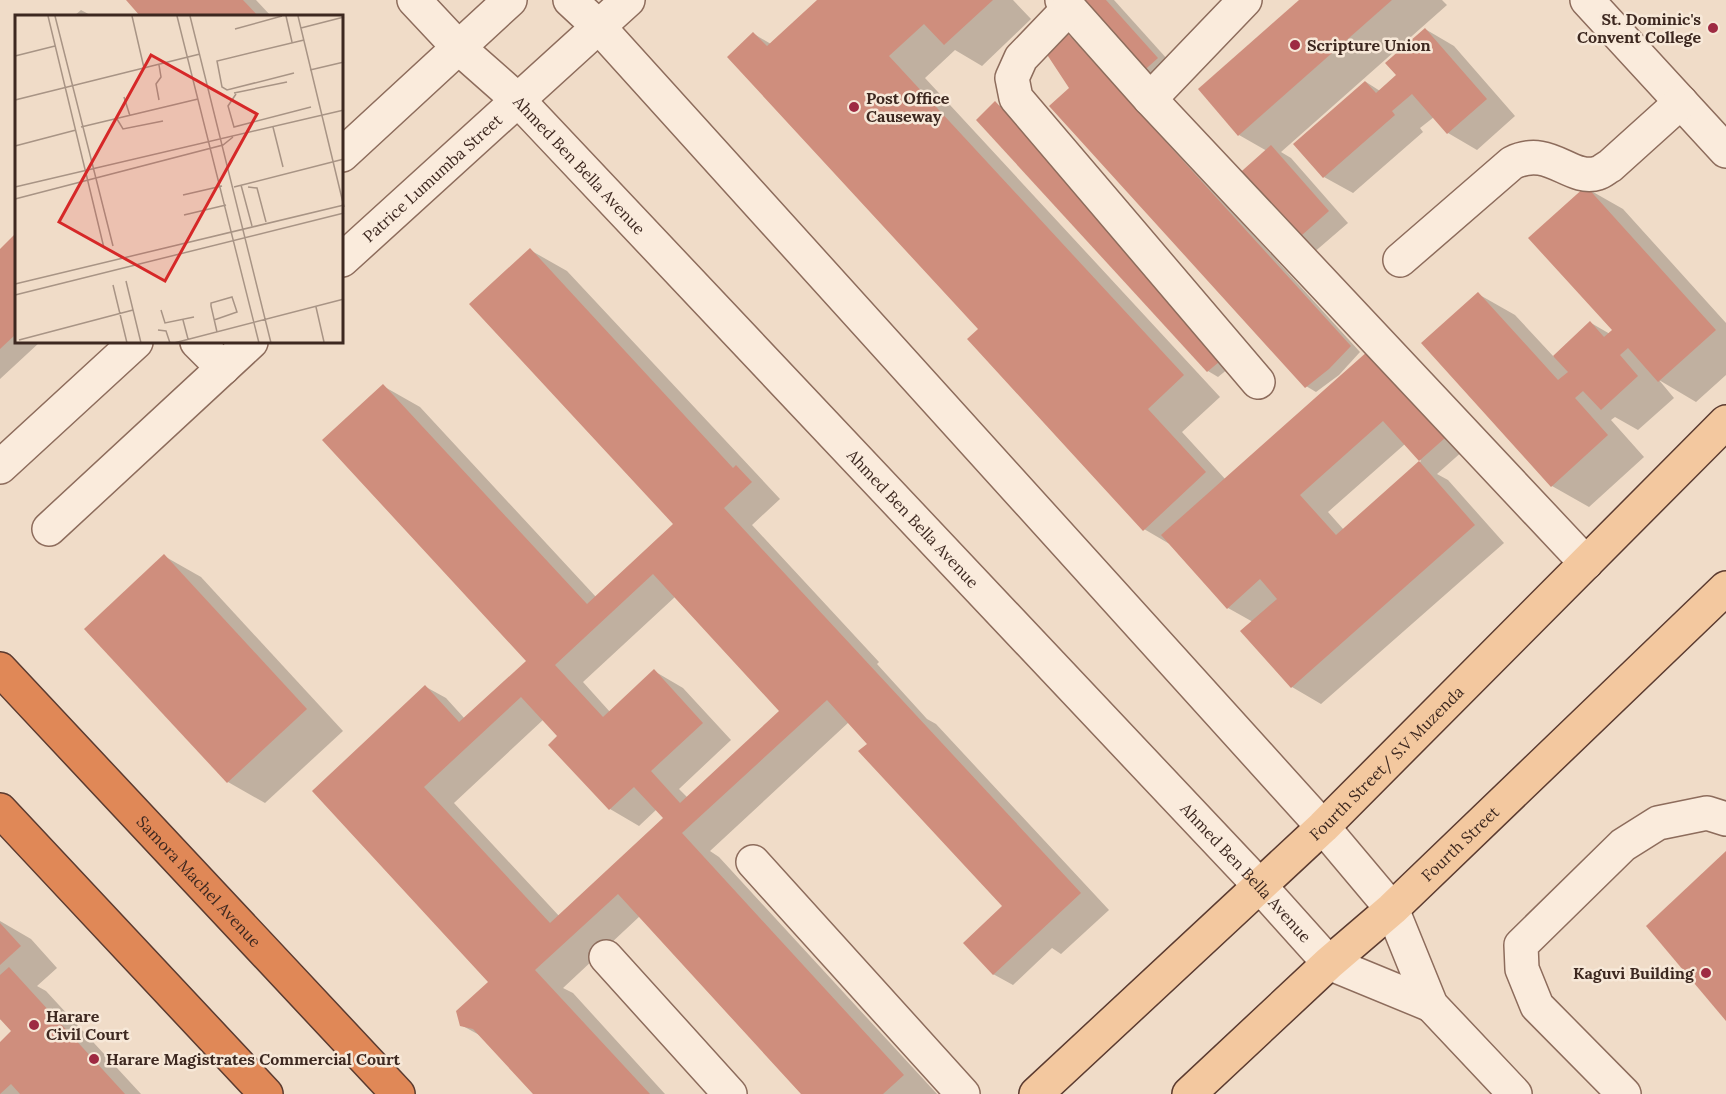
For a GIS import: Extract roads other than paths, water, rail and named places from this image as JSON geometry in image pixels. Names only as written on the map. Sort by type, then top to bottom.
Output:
[{"type":"highway","name":"Samora Machel Avenue","points":[[0,669],[398,1094]]},
{"type":"highway","points":[[0,810],[266,1094]]},
{"type":"main road","name":"Fourth Street/ S.V Muzenda","points":[[1036,1094],[1323,827],[1726,422]]},
{"type":"main road","name":"Fourth Street","points":[[1189,1094],[1329,963],[1392,909],[1726,588]]},
{"type":"street","name":"Ahmed Ben Bella Avenue","points":[[414,0],[459,48],[519,101],[1259,885],[1329,963],[1431,1005]]},
{"type":"street","points":[[344,153],[510,0]]},
{"type":"street","name":"Ahmed Ben Bella Avenue","points":[[570,0],[598,27],[1323,827],[1392,909],[1431,1005],[1515,1094]]},
{"type":"street","name":"Patrice Lumumba Street","points":[[344,258],[628,0]]},
{"type":"street","points":[[1150,99],[1245,0]]},
{"type":"street","points":[[1589,1],[1726,151]]},
{"type":"street","points":[[1258,382],[1016,98],[1012,78],[1021,58],[1065,4],[1150,99],[1586,563]]},
{"type":"street","points":[[1400,260],[1512,163],[1524,157],[1539,157],[1585,174],[1598,173],[1610,166],[1681,102]]},
{"type":"street","points":[[0,467],[134,344]]},
{"type":"street","points":[[199,344],[222,368]]},
{"type":"street","points":[[49,529],[249,344]]},
{"type":"street","points":[[1624,1094],[1537,1006],[1522,969],[1521,945],[1623,845],[1658,823],[1707,813],[1726,819]]},
{"type":"street","points":[[753,862],[963,1094]]},
{"type":"street","points":[[606,957],[730,1094]]},
{"type":"place","name":"St. Dominic's Convent College","points":[[1713,28]]},
{"type":"place","name":"Scripture Union","points":[[1295,45]]},
{"type":"place","name":"Post Office Causeway","points":[[854,107]]},
{"type":"place","name":"Kaguvi Building","points":[[1706,973]]},
{"type":"place","name":"Harare Civil Court","points":[[34,1025]]},
{"type":"place","name":"Harare Magistrates Commercial Court","points":[[94,1059]]}]
